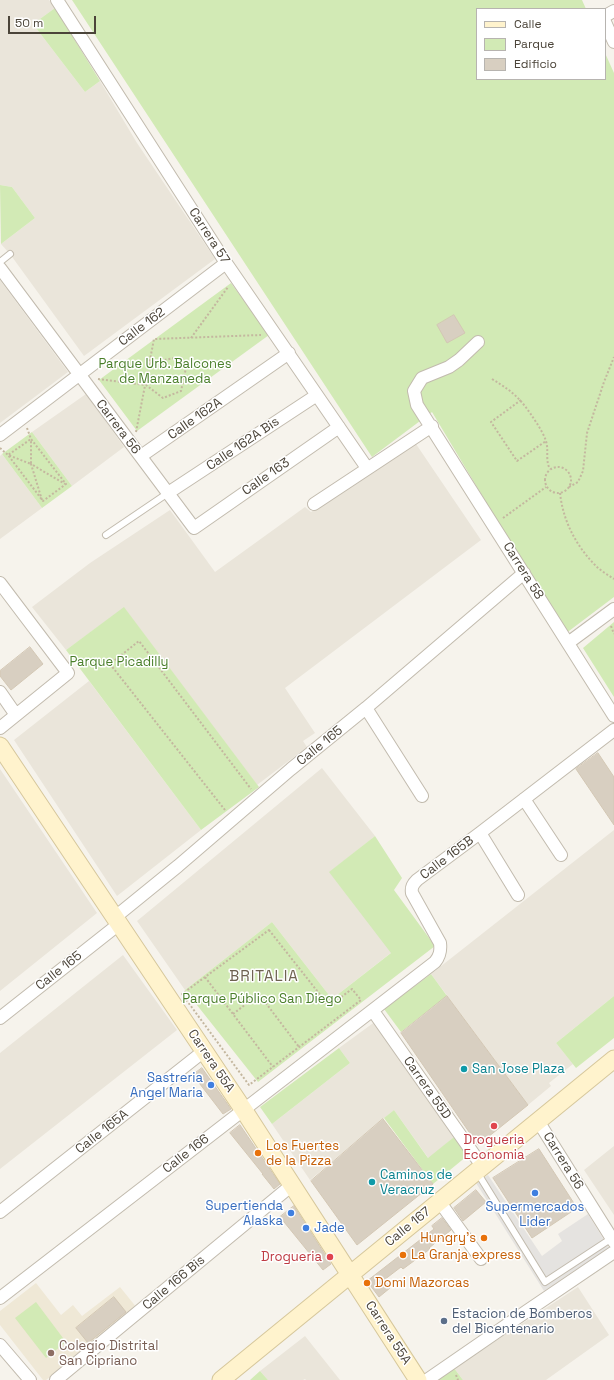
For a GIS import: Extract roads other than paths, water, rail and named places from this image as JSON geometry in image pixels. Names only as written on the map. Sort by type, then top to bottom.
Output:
[{"type":"street","name":"Carrera 57","points":[[57,0],[226,262],[367,468]]},
{"type":"street","points":[[606,24],[614,42]]},
{"type":"street","name":"Calle 162","points":[[0,434],[80,375],[226,262]]},
{"type":"street","name":"Carrera 56","points":[[0,268],[194,528]]},
{"type":"street","name":"Carrera 58","points":[[478,342],[460,360],[449,367],[422,378],[414,391],[417,404],[614,716]]},
{"type":"street","name":"Calle 162A","points":[[141,456],[289,353]]},
{"type":"street","name":"Calle 162A Bis","points":[[168,494],[317,395]]},
{"type":"street","points":[[314,504],[432,426]]},
{"type":"street","name":"Calle 163","points":[[194,528],[339,427]]},
{"type":"street","name":"Calle 165","points":[[0,1018],[116,921],[267,789],[366,708],[524,573]]},
{"type":"street","points":[[0,583],[68,673],[0,728]]},
{"type":"street","points":[[568,643],[614,609]]},
{"type":"street","points":[[0,692],[16,715]]},
{"type":"street","points":[[366,708],[422,796]]},
{"type":"street","name":"Calle 165B","points":[[373,1011],[435,962],[440,956],[440,943],[412,893],[411,889],[417,880],[614,730]]},
{"type":"street","name":"Carrera 55A","points":[[0,746],[243,1109],[418,1380]]},
{"type":"street","points":[[524,799],[561,855]]},
{"type":"street","points":[[480,833],[518,895]]},
{"type":"street","name":"Calle 166","points":[[0,1298],[243,1109],[373,1011]]},
{"type":"street","name":"Carrera 55D","points":[[373,1011],[479,1169]]},
{"type":"street","name":"Calle 165A","points":[[0,1212],[204,1051]]},
{"type":"street","name":"Calle 167","points":[[221,1380],[614,1059]]},
{"type":"street","name":"Carrera 56","points":[[538,1121],[613,1240]]},
{"type":"street","name":"Calle 166 Bis","points":[[56,1380],[292,1185]]},
{"type":"street","points":[[440,1201],[481,1259]]},
{"type":"street","points":[[427,1380],[614,1252]]},
{"type":"street","points":[[0,1344],[30,1380]]},
{"type":"lane","points":[[0,262],[10,254]]},
{"type":"lane","points":[[106,535],[168,494]]},
{"type":"lane","points":[[479,1169],[545,1282],[613,1240]]},
{"type":"place","name":"San Jose Plaza","points":[[464,1069]]},
{"type":"place","name":"Sastreria Angel Maria","points":[[211,1085]]},
{"type":"place","name":"Drogueria Economia","points":[[494,1126]]},
{"type":"place","name":"Los Fuertes de la Pizza","points":[[258,1153]]},
{"type":"place","name":"Caminos de Veracruz","points":[[372,1182]]},
{"type":"place","name":"Supermercados Lider","points":[[535,1193]]},
{"type":"place","name":"Supertienda Alaska","points":[[291,1213]]},
{"type":"place","name":"Jade","points":[[306,1228]]},
{"type":"place","name":"Hungry's","points":[[484,1238]]},
{"type":"place","name":"La Granja express","points":[[403,1255]]},
{"type":"place","name":"Drogueria","points":[[330,1257]]},
{"type":"place","name":"Domi Mazorcas","points":[[367,1283]]},
{"type":"place","name":"Estacion de Bomberos del Bicentenario","points":[[444,1321]]},
{"type":"place","name":"Colegio Distrital San Cipriano","points":[[51,1353]]},
{"type":"district","name":"BRITALIA","points":[[264,977]]},
{"type":"park label","name":"Parque Urb. Balcones de Manzaneda","points":[[165,372]]},
{"type":"park label","name":"Parque Picadilly","points":[[119,662]]},
{"type":"park label","name":"Parque Público San Diego","points":[[262,999]]}]
